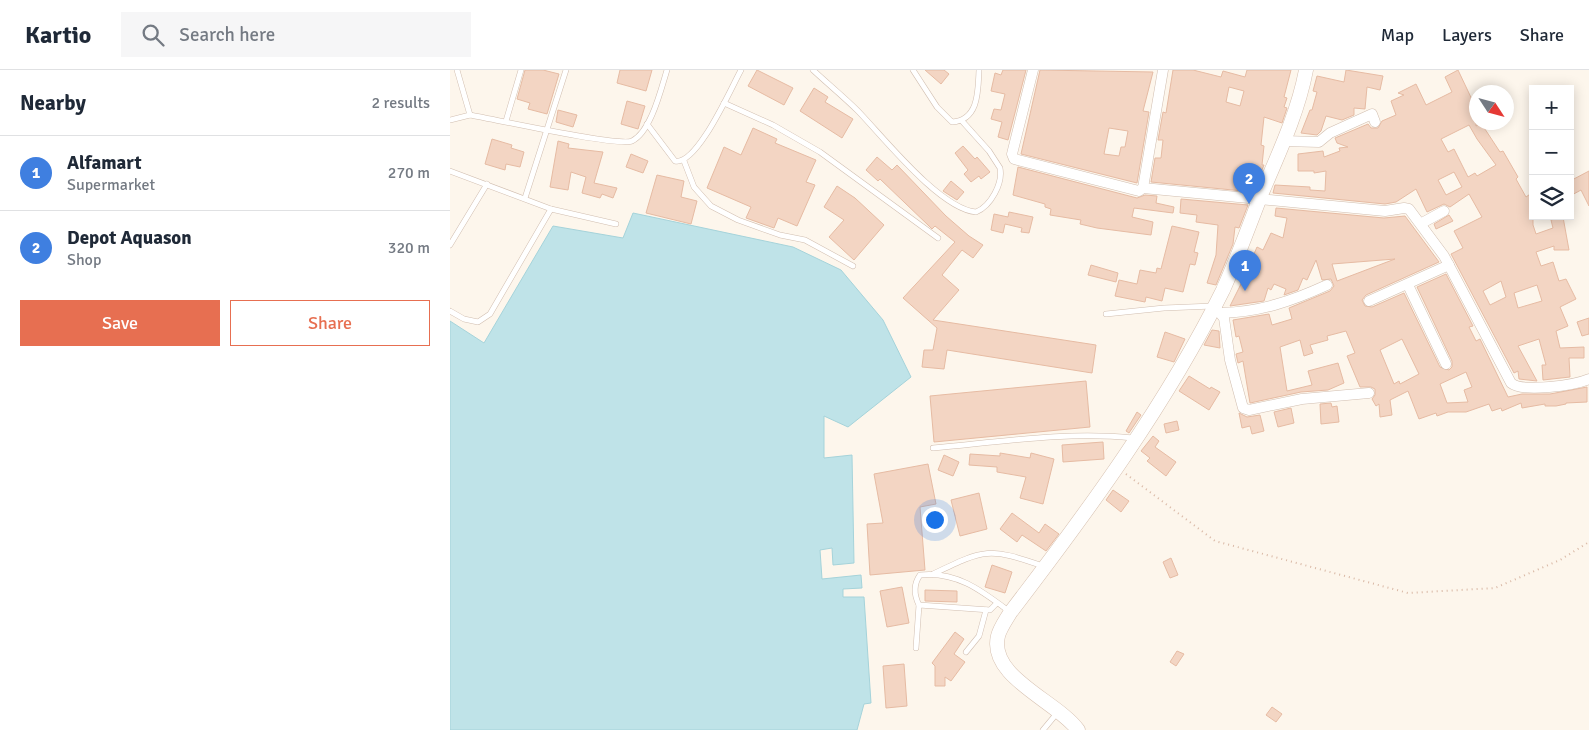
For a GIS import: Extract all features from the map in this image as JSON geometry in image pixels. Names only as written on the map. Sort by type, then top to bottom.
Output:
[{"type":"street","points":[[1033,70],[1012,156],[1032,165],[1139,191],[1143,188],[1385,211],[1404,208],[1413,212],[1422,223],[1449,265],[1508,380],[1514,386],[1572,385],[1589,379]]},
{"type":"street","points":[[1143,188],[1163,70]]},
{"type":"street","points":[[1078,730],[1060,710],[1012,674],[1000,661],[996,650],[998,635],[1010,613],[1136,438],[1217,310],[1223,289],[1295,109],[1306,70]]},
{"type":"street","points":[[1283,141],[1319,142],[1330,133],[1372,114],[1375,122]]},
{"type":"street","points":[[1422,223],[1444,211]]},
{"type":"street","points":[[1369,301],[1449,265]]},
{"type":"street","points":[[1217,310],[1265,309],[1290,302],[1327,284]]},
{"type":"street","points":[[1408,285],[1446,364]]},
{"type":"street","points":[[1217,310],[1224,318],[1237,392],[1243,408],[1249,410],[1302,399],[1369,393]]},
{"type":"lane","points":[[457,70],[470,115]]},
{"type":"lane","points":[[506,121],[521,70]]},
{"type":"lane","points":[[525,198],[566,70]]},
{"type":"lane","points":[[450,120],[470,115],[622,143],[632,141],[647,124],[667,70]]},
{"type":"lane","points":[[647,124],[675,161],[684,161],[692,155],[724,103],[741,70]]},
{"type":"lane","points":[[813,70],[857,110],[949,202],[976,212],[990,199],[1001,174],[997,163],[988,150],[962,121]]},
{"type":"lane","points":[[913,70],[937,107],[952,122],[962,121],[970,114],[976,104],[979,70]]},
{"type":"lane","points":[[724,103],[774,124],[820,152],[938,238]]},
{"type":"lane","points":[[684,161],[694,186],[711,206],[738,220],[780,235],[805,240],[853,266]]},
{"type":"lane","points":[[450,171],[551,209],[616,224]]},
{"type":"lane","points":[[450,246],[487,184]]},
{"type":"lane","points":[[450,310],[464,319],[478,322],[490,314],[551,209]]},
{"type":"lane","points":[[1106,314],[1164,308],[1217,310]]},
{"type":"lane","points":[[933,448],[1057,436],[1105,435],[1136,438]]},
{"type":"lane","points":[[933,574],[972,555],[986,553],[1006,553],[1044,567]]},
{"type":"lane","points":[[916,648],[919,605],[916,598],[916,582],[920,575],[933,574],[969,583],[1010,613]]},
{"type":"lane","points":[[919,605],[990,610],[997,603]]},
{"type":"lane","points":[[966,652],[979,636],[986,610]]},
{"type":"lane","points":[[1043,730],[1060,710]]},
{"type":"path","points":[[1116,467],[1215,541],[1408,593],[1495,588],[1560,560],[1589,542]]},
{"type":"water","points":[[633,213],[793,247],[841,270],[883,320],[911,377],[848,427],[824,416],[824,458],[852,455],[854,563],[833,565],[832,548],[820,550],[822,579],[861,575],[862,588],[843,589],[843,597],[864,597],[871,703],[864,704],[857,730],[450,730],[450,321],[484,343],[553,226],[623,238]]},
{"type":"building","points":[[525,70],[543,70],[559,74],[547,114],[528,109],[530,103],[517,99]]},
{"type":"building","points":[[620,70],[652,70],[646,91],[617,83]]},
{"type":"building","points":[[757,70],[793,88],[784,105],[748,86]]},
{"type":"building","points":[[925,70],[944,70],[949,74],[941,84]]},
{"type":"building","points":[[1003,70],[1026,70],[1008,140],[998,137],[1002,122],[991,119],[994,109],[1001,110],[1005,94],[991,91],[995,73],[1001,75]]},
{"type":"building","points":[[1040,70],[1153,72],[1143,111],[1149,112],[1137,183],[1021,154]],"holes":[[[1109,128],[1128,131],[1125,147],[1121,147],[1119,156],[1104,154]]]},
{"type":"building","points":[[1173,70],[1193,70],[1221,77],[1223,71],[1245,77],[1247,70],[1291,70],[1284,97],[1287,98],[1284,107],[1287,108],[1282,123],[1264,117],[1261,145],[1264,146],[1262,165],[1264,165],[1253,192],[1151,182],[1155,158],[1161,158],[1163,140],[1158,140],[1163,112],[1166,113]],"holes":[[[1229,87],[1244,91],[1240,106],[1226,102]]]},
{"type":"building","points":[[1346,70],[1383,76],[1380,90],[1367,87],[1365,109],[1354,108],[1354,115],[1342,120],[1326,116],[1321,131],[1317,135],[1301,133],[1310,110],[1312,110],[1317,92],[1313,91],[1317,76],[1344,82]]},
{"type":"building","points":[[1458,70],[1469,93],[1469,125],[1441,139],[1448,152],[1454,149],[1468,177],[1475,173],[1477,176],[1496,165],[1472,130],[1486,130],[1500,152],[1503,151],[1518,177],[1516,179],[1526,197],[1529,195],[1529,220],[1533,220],[1536,234],[1553,228],[1551,220],[1564,220],[1569,250],[1554,250],[1554,246],[1536,252],[1541,266],[1553,262],[1559,281],[1566,279],[1576,299],[1560,307],[1568,326],[1556,331],[1560,348],[1584,347],[1584,358],[1569,358],[1570,377],[1543,380],[1542,365],[1546,365],[1539,339],[1518,346],[1537,381],[1519,379],[1518,371],[1514,373],[1451,254],[1463,248],[1454,231],[1482,217],[1469,194],[1450,207],[1444,204],[1427,212],[1416,189],[1396,202],[1385,204],[1273,193],[1275,185],[1310,187],[1310,190],[1325,191],[1326,171],[1314,173],[1314,171],[1298,171],[1298,154],[1323,151],[1324,157],[1340,151],[1339,148],[1348,147],[1337,143],[1335,138],[1368,124],[1371,128],[1378,128],[1382,121],[1396,115],[1391,101],[1404,95],[1398,93],[1416,84],[1426,105],[1452,92],[1445,77]],"holes":[[[1454,172],[1462,187],[1446,195],[1438,180]],[[1501,281],[1506,297],[1490,305],[1483,291]],[[1537,285],[1542,301],[1518,308],[1514,293]]]},
{"type":"building","points":[[814,88],[828,97],[825,102],[853,119],[842,138],[800,111]]},
{"type":"building","points":[[627,101],[645,106],[638,129],[621,124]]},
{"type":"building","points":[[558,110],[577,115],[573,127],[556,122]]},
{"type":"building","points":[[753,128],[777,139],[775,143],[816,160],[806,182],[815,185],[797,226],[778,218],[774,228],[746,218],[751,207],[707,188],[724,147],[741,155]]},
{"type":"building","points":[[492,139],[512,145],[511,148],[524,152],[520,167],[506,164],[505,170],[485,164]]},
{"type":"building","points":[[558,141],[569,144],[568,148],[603,152],[594,183],[617,188],[613,198],[602,194],[600,198],[582,193],[586,177],[571,172],[568,190],[550,187]]},
{"type":"building","points":[[963,146],[975,159],[977,157],[990,172],[981,179],[979,176],[971,182],[964,174],[968,170],[955,153]]},
{"type":"building","points":[[631,154],[648,161],[643,173],[626,167]]},
{"type":"building","points":[[877,157],[892,170],[897,165],[946,216],[969,236],[983,245],[973,258],[962,250],[942,275],[959,290],[933,320],[1096,345],[1092,373],[947,350],[944,369],[922,367],[924,350],[933,350],[937,328],[903,298],[955,242],[935,226],[932,229],[880,179],[878,181],[866,170]]},
{"type":"building","points":[[1018,167],[1137,198],[1145,195],[1157,196],[1156,203],[1174,207],[1173,213],[1134,208],[1132,217],[1153,222],[1151,235],[1080,224],[1081,220],[1050,215],[1051,209],[1045,207],[1045,204],[1013,195]]},
{"type":"building","points":[[1589,171],[1589,206],[1581,190],[1574,194],[1574,179]]},
{"type":"building","points":[[657,175],[684,181],[681,197],[697,201],[691,224],[646,213]]},
{"type":"building","points":[[951,181],[964,192],[957,200],[943,191]]},
{"type":"building","points":[[837,186],[855,198],[884,225],[854,260],[829,237],[844,220],[824,207]]},
{"type":"building","points":[[1181,199],[1248,205],[1239,228],[1235,227],[1233,244],[1216,285],[1207,283],[1216,255],[1218,225],[1196,222],[1197,215],[1180,213]]},
{"type":"building","points":[[1276,208],[1384,218],[1405,216],[1439,262],[1366,295],[1362,300],[1365,306],[1372,307],[1404,293],[1440,367],[1449,370],[1452,367],[1452,361],[1417,287],[1446,274],[1473,326],[1469,327],[1476,341],[1480,339],[1508,397],[1522,394],[1550,394],[1587,387],[1587,402],[1566,403],[1556,406],[1545,406],[1545,404],[1522,408],[1521,403],[1502,411],[1501,408],[1492,411],[1489,404],[1466,412],[1448,412],[1437,416],[1436,413],[1419,419],[1408,391],[1390,400],[1392,415],[1380,417],[1379,404],[1376,406],[1372,399],[1375,395],[1375,389],[1360,387],[1347,356],[1355,353],[1346,331],[1327,336],[1328,340],[1310,345],[1313,353],[1304,356],[1300,340],[1280,347],[1287,391],[1312,385],[1308,371],[1338,363],[1344,383],[1328,390],[1301,392],[1250,403],[1243,361],[1238,363],[1236,354],[1243,352],[1239,336],[1236,337],[1233,320],[1269,314],[1272,325],[1292,319],[1289,308],[1330,291],[1334,286],[1331,279],[1322,280],[1316,260],[1307,280],[1303,278],[1298,290],[1284,295],[1286,289],[1274,284],[1271,290],[1268,288],[1264,301],[1230,306],[1244,278],[1239,276],[1242,268],[1247,270],[1257,247],[1263,250],[1271,233],[1283,238],[1287,218],[1275,216]],"holes":[[[1395,259],[1337,281],[1332,264]],[[1402,339],[1419,374],[1400,384],[1399,381],[1394,384],[1380,350]],[[1466,372],[1472,387],[1464,390],[1468,402],[1447,403],[1440,384]]]},
{"type":"building","points":[[1009,212],[1033,217],[1029,233],[1021,232],[1022,228],[1005,224],[1003,233],[991,230],[994,214],[1008,217]]},
{"type":"building","points":[[1449,215],[1453,221],[1436,229],[1434,224]]},
{"type":"building","points":[[1172,226],[1199,232],[1194,252],[1198,253],[1195,265],[1190,264],[1183,292],[1165,288],[1162,301],[1146,297],[1145,302],[1115,296],[1119,280],[1137,284],[1140,270],[1156,273],[1157,268],[1161,269]]},
{"type":"building","points":[[1091,265],[1118,273],[1116,282],[1088,275]]},
{"type":"building","points":[[1589,318],[1589,334],[1582,336],[1577,322]]},
{"type":"building","points":[[1212,330],[1219,331],[1220,348],[1204,345]]},
{"type":"building","points":[[1165,332],[1185,339],[1174,362],[1157,357]]},
{"type":"building","points":[[1189,376],[1210,389],[1211,387],[1220,392],[1209,410],[1179,391]]},
{"type":"building","points":[[1086,381],[1090,427],[934,442],[930,396]]},
{"type":"building","points":[[1331,403],[1332,407],[1337,406],[1339,422],[1321,424],[1320,404]]},
{"type":"building","points":[[1291,408],[1294,423],[1278,427],[1274,412]]},
{"type":"building","points":[[1137,412],[1141,415],[1129,433],[1126,431]]},
{"type":"building","points":[[1239,413],[1247,417],[1260,415],[1264,431],[1252,434],[1250,426],[1242,428]]},
{"type":"building","points":[[1177,421],[1179,430],[1166,433],[1164,424]]},
{"type":"building","points":[[1153,436],[1159,441],[1155,447],[1176,462],[1166,476],[1147,461],[1150,458],[1141,451]]},
{"type":"building","points":[[1103,442],[1104,459],[1063,462],[1062,445]]},
{"type":"building","points":[[1000,453],[1030,458],[1031,453],[1054,459],[1043,504],[1020,498],[1026,477],[997,472],[997,467],[969,465],[970,454],[1000,456]]},
{"type":"building","points":[[944,455],[959,462],[953,476],[938,470]]},
{"type":"building","points":[[928,464],[936,504],[920,507],[925,570],[870,575],[867,524],[883,523],[874,474]]},
{"type":"building","points":[[1113,490],[1129,501],[1121,512],[1106,500]]},
{"type":"building","points":[[979,493],[987,529],[960,536],[951,500]]},
{"type":"building","points":[[1012,513],[1039,533],[1045,524],[1059,534],[1046,551],[1022,535],[1017,542],[1000,529]]},
{"type":"building","points":[[1171,558],[1178,575],[1170,578],[1163,562]]},
{"type":"building","points":[[992,565],[1012,572],[1005,593],[985,587]]},
{"type":"building","points":[[902,587],[909,623],[887,627],[880,591]]},
{"type":"building","points":[[925,590],[957,591],[957,602],[925,601]]},
{"type":"building","points":[[955,632],[964,639],[954,654],[965,662],[951,681],[945,677],[945,686],[935,686],[935,666],[932,663]]},
{"type":"building","points":[[1177,651],[1184,654],[1176,666],[1170,662]]},
{"type":"building","points":[[904,664],[907,706],[886,708],[883,666]]},
{"type":"building","points":[[1272,707],[1282,714],[1276,722],[1266,715]]},
{"type":"place","name":"Depot Aquason","points":[[1249,204]]},
{"type":"place","name":"Alfamart","points":[[1245,291]]}]
